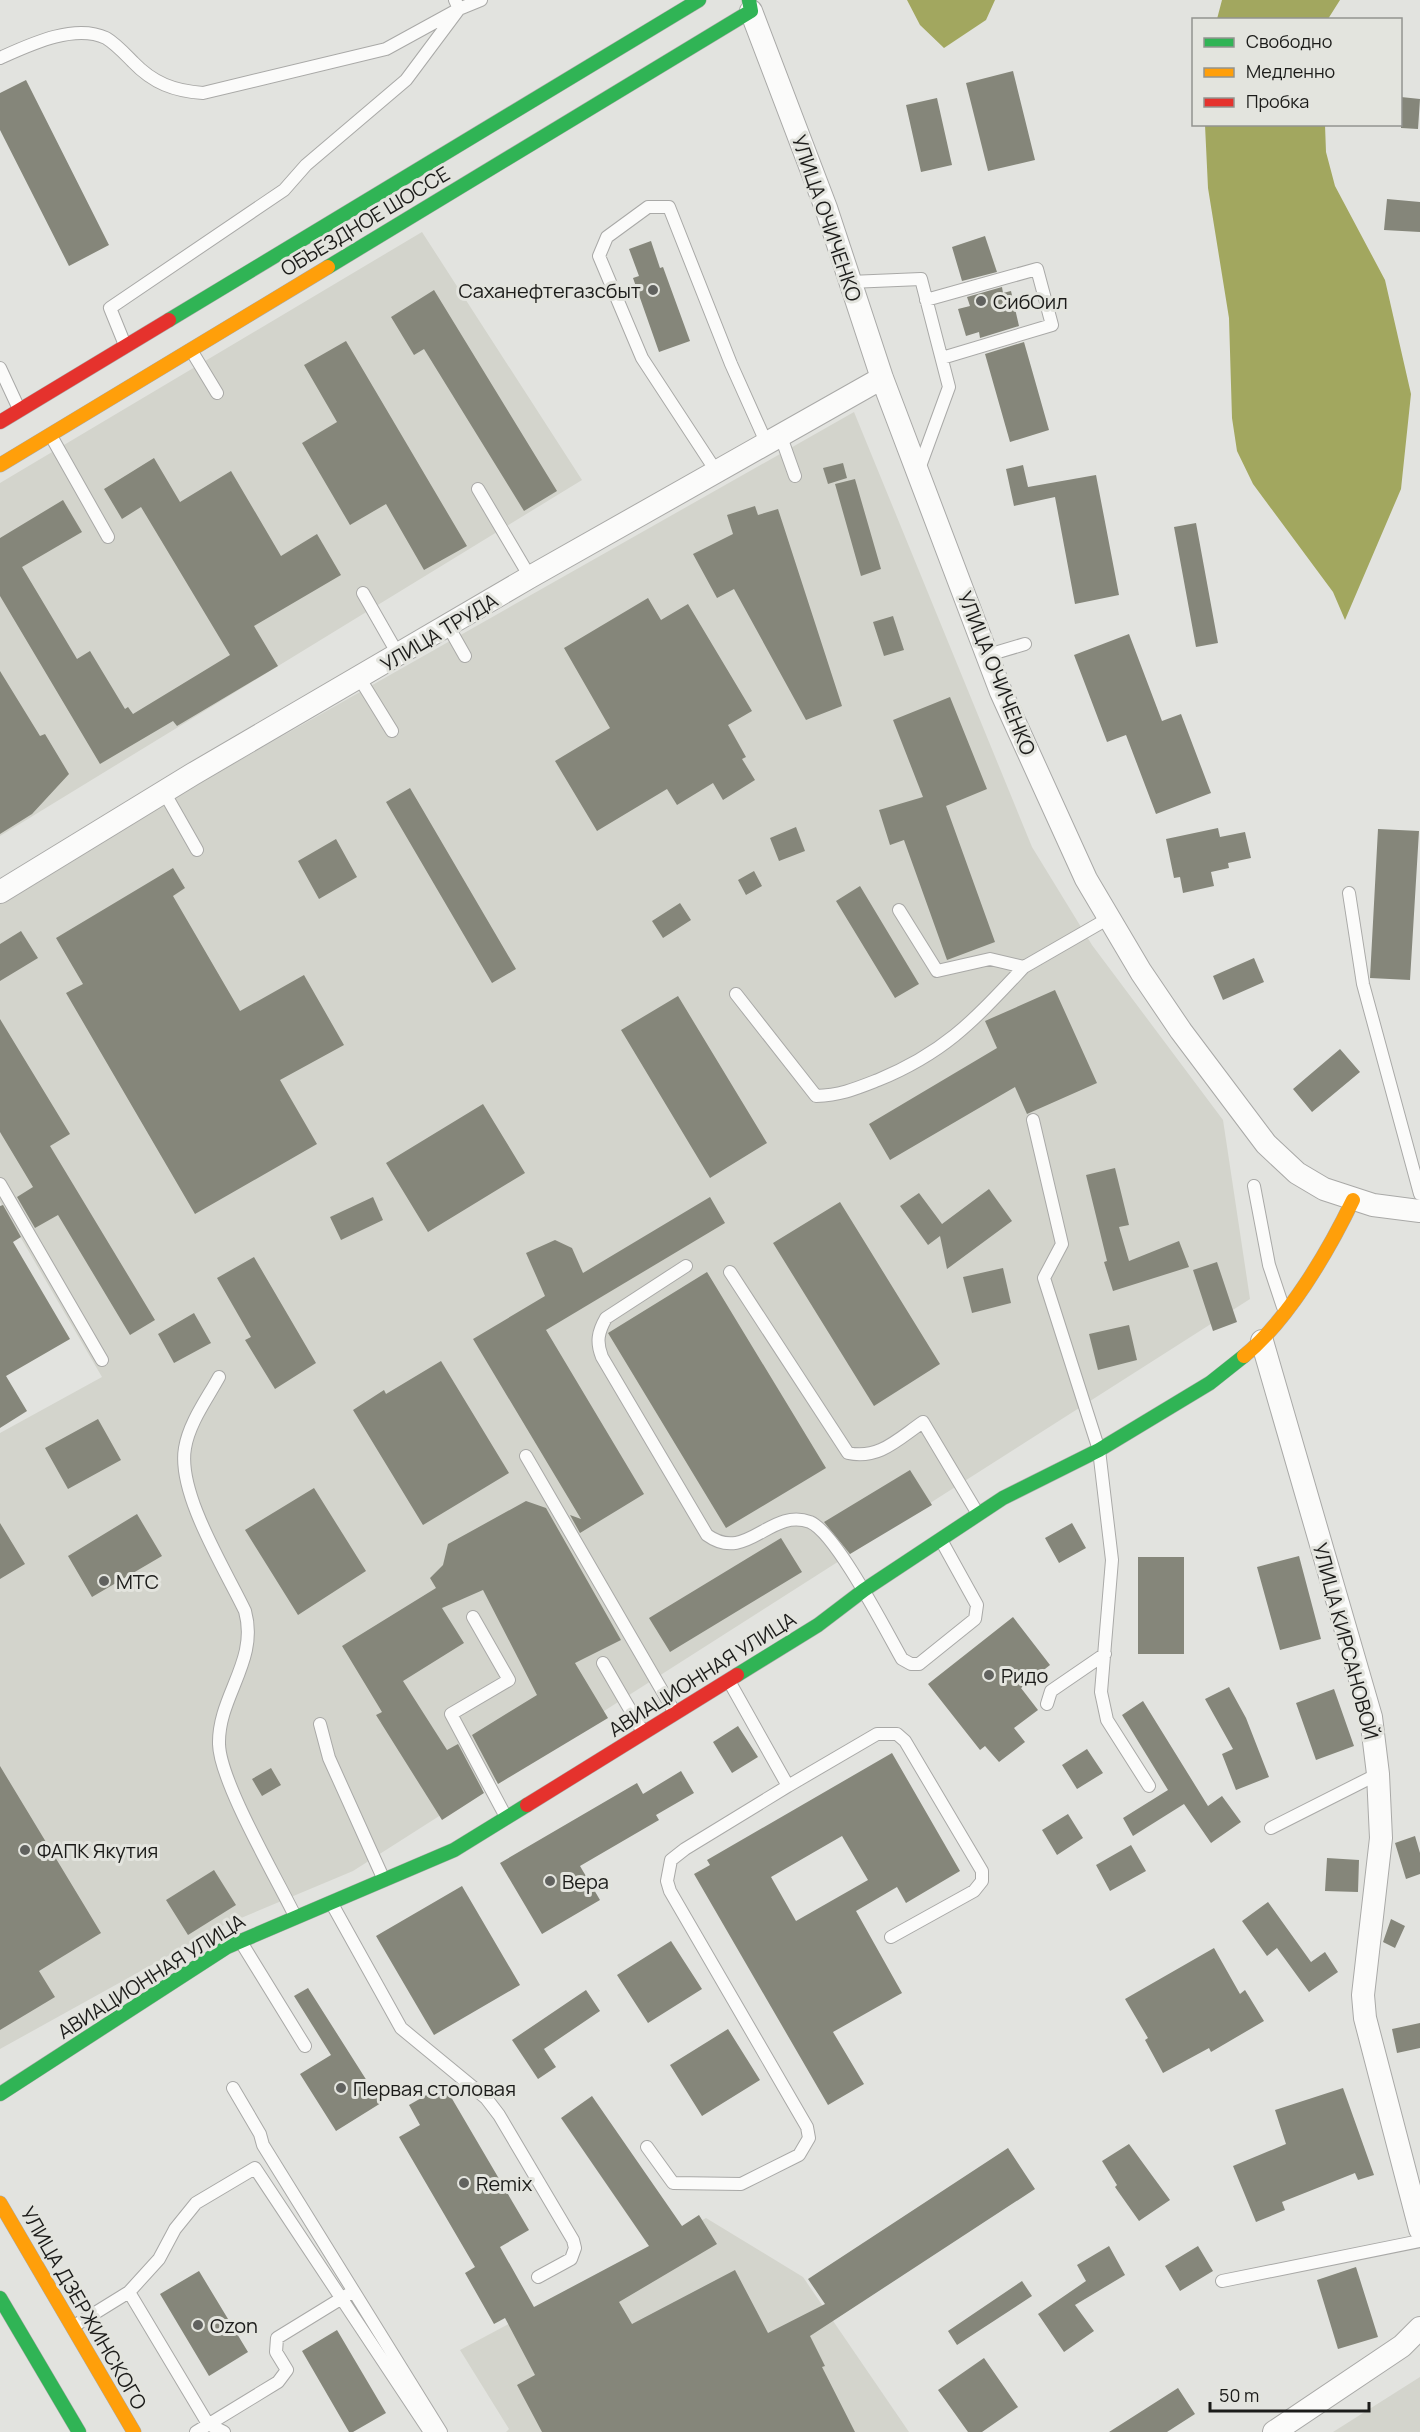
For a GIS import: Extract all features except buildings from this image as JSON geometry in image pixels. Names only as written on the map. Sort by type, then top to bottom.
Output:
[{"type":"street","name":"ОБЪЕЗДНОЕ ШОССЕ","points":[[0,422],[699,0]]},
{"type":"street","name":"ОБЪЕЗДНОЕ ШОССЕ","points":[[0,465],[750,6]]},
{"type":"street","name":"УЛИЦА ОЧИЧЕНКО","points":[[750,6],[826,208],[882,378],[988,655],[1047,796],[1086,879],[1181,1031],[1266,1144],[1297,1173],[1324,1189],[1353,1200],[1420,1211]]},
{"type":"street","name":"УЛИЦА ТРУДА","points":[[0,892],[164,792],[360,679],[530,577],[882,378]]},
{"type":"street","name":"АВИАЦИОННАЯ УЛИЦА","points":[[0,2094],[240,1941],[454,1850],[818,1625],[864,1590],[1003,1498],[1099,1450],[1210,1383],[1262,1341],[1330,1248],[1353,1200]]},
{"type":"street","name":"УЛИЦА КИРСАНОВОЙ","points":[[1262,1341],[1371,1717],[1378,1774],[1381,1838],[1377,1889],[1363,1995],[1365,2018],[1420,2229]]},
{"type":"street","name":"УЛИЦА ДЗЕРЖИНСКОГО","points":[[0,2203],[134,2432]]},
{"type":"street","points":[[0,2298],[79,2432]]},
{"type":"street","points":[[1274,2432],[1402,2346],[1420,2328]]},
{"type":"lane","points":[[0,58],[43,38],[61,35],[93,35],[105,38],[150,78],[165,86],[178,91],[203,93],[386,49],[457,5],[481,0]]},
{"type":"lane","points":[[126,345],[110,308],[284,190],[306,165],[406,80],[457,5]]},
{"type":"lane","points":[[716,471],[642,358],[599,256],[607,237],[648,207],[669,207],[731,364],[795,476]]},
{"type":"lane","points":[[926,300],[1037,269],[1052,325],[942,358]]},
{"type":"lane","points":[[850,282],[921,279],[950,387],[919,470]]},
{"type":"lane","points":[[190,350],[217,393]]},
{"type":"lane","points":[[0,368],[19,410]]},
{"type":"lane","points":[[50,435],[108,537]]},
{"type":"lane","points":[[478,489],[530,577]]},
{"type":"lane","points":[[363,593],[399,656]]},
{"type":"lane","points":[[448,626],[465,656]]},
{"type":"lane","points":[[988,655],[1025,644]]},
{"type":"lane","points":[[360,679],[392,731]]},
{"type":"lane","points":[[164,792],[198,850]]},
{"type":"lane","points":[[1349,893],[1363,984],[1420,1194]]},
{"type":"lane","points":[[899,910],[938,971],[990,959],[1024,967]]},
{"type":"lane","points":[[736,994],[816,1096],[839,1095],[912,1066],[956,1037],[1024,967],[1109,918]]},
{"type":"lane","points":[[1033,1119],[1062,1244],[1044,1278],[1099,1450],[1112,1560],[1101,1692],[1107,1720],[1149,1786]]},
{"type":"lane","points":[[0,1184],[102,1360]]},
{"type":"lane","points":[[1254,1186],[1269,1265],[1283,1310]]},
{"type":"lane","points":[[686,1266],[606,1318],[599,1329],[597,1345],[707,1535],[718,1543],[730,1546],[786,1521],[800,1520],[812,1523],[823,1531],[864,1590],[902,1659],[911,1664],[919,1664],[975,1619],[978,1613],[977,1605],[940,1539]]},
{"type":"lane","points":[[730,1272],[848,1453],[863,1456],[876,1454],[923,1422],[978,1514]]},
{"type":"lane","points":[[219,1377],[191,1428],[185,1445],[183,1464],[187,1489],[245,1611],[250,1629],[244,1660],[223,1718],[219,1744],[225,1772],[296,1916]]},
{"type":"lane","points":[[525,1456],[675,1714]]},
{"type":"lane","points":[[473,1617],[509,1680],[450,1714],[506,1817]]},
{"type":"lane","points":[[1047,1704],[1051,1691],[1105,1654]]},
{"type":"lane","points":[[603,1662],[644,1733]]},
{"type":"lane","points":[[729,1681],[788,1786]]},
{"type":"lane","points":[[320,1724],[329,1758],[384,1880]]},
{"type":"lane","points":[[647,2147],[673,2183],[741,2184],[799,2155],[809,2138],[807,2127],[670,1891],[667,1881],[671,1860],[685,1849],[877,1734],[897,1734],[905,1741],[982,1871],[982,1881],[974,1891],[891,1938]]},
{"type":"lane","points":[[1271,1828],[1378,1774]]},
{"type":"lane","points":[[332,1903],[352,1944],[400,2028],[486,2098],[499,2115],[573,2240],[576,2248],[571,2259],[538,2277]]},
{"type":"lane","points":[[240,1941],[305,2046]]},
{"type":"lane","points":[[232,2088],[260,2134],[263,2145],[441,2432]]},
{"type":"lane","points":[[73,2327],[129,2292],[159,2259],[175,2229],[196,2203],[255,2168],[430,2432]]},
{"type":"lane","points":[[1222,2281],[1420,2241]]},
{"type":"lane","points":[[129,2292],[208,2424],[224,2432]]},
{"type":"lane","points":[[196,2432],[278,2382],[287,2370],[276,2352],[277,2338],[348,2294]]},
{"type":"lane","points":[[348,2294],[402,2383]]},
{"type":"lane","points":[[348,2294],[436,2432]]},
{"type":"shaded area","points":[[907,0],[995,0],[986,20],[944,48],[920,25]]},
{"type":"shaded area","points":[[1222,0],[1340,0],[1329,18],[1217,18]]},
{"type":"shaded area","points":[[1205,126],[1325,126],[1326,152],[1335,186],[1385,280],[1411,394],[1401,489],[1345,620],[1333,592],[1253,484],[1237,451],[1232,418],[1229,318],[1208,188]]},
{"type":"shaded area","points":[[422,232],[582,480],[0,836],[0,483]]},
{"type":"shaded area","points":[[854,412],[1032,847],[1092,945],[1223,1120],[1250,1299],[353,1871],[222,1926],[0,2049],[0,1433],[102,1377],[0,1202],[0,896]]},
{"type":"shaded area","points":[[706,2218],[803,2277],[909,2432],[506,2432],[509,2429],[460,2350]]},
{"type":"shaded area","points":[[1420,2377],[1420,2432],[1333,2432]]},
{"type":"traffic: fast","points":[[169,320],[699,0]]},
{"type":"traffic: fast","points":[[328,267],[751,11],[749,0]]},
{"type":"traffic: fast","points":[[737,1675],[818,1625],[864,1590],[1003,1498],[1099,1450],[1210,1383],[1244,1356]]},
{"type":"traffic: fast","points":[[0,2094],[227,1947],[454,1850],[527,1805]]},
{"type":"traffic: fast","points":[[0,2298],[79,2432]]},
{"type":"traffic: slow","points":[[0,465],[328,267]]},
{"type":"traffic: slow","points":[[1244,1356],[1276,1324],[1306,1284],[1353,1200]]},
{"type":"traffic: slow","points":[[0,2203],[134,2432]]},
{"type":"traffic: jam","points":[[0,422],[169,320]]},
{"type":"traffic: jam","points":[[527,1805],[737,1675]]},
{"type":"place","name":"Саханефтегазсбыт","points":[[653,290]]},
{"type":"place","name":"СибОил","points":[[981,301]]},
{"type":"place","name":"МТС","points":[[104,1581]]},
{"type":"place","name":"Ридо","points":[[989,1675]]},
{"type":"place","name":"ФАПК Якутия","points":[[25,1850]]},
{"type":"place","name":"Вера","points":[[550,1881]]},
{"type":"place","name":"Первая столовая","points":[[341,2088]]},
{"type":"place","name":"Remix","points":[[464,2183]]},
{"type":"place","name":"Ozon","points":[[198,2325]]}]
